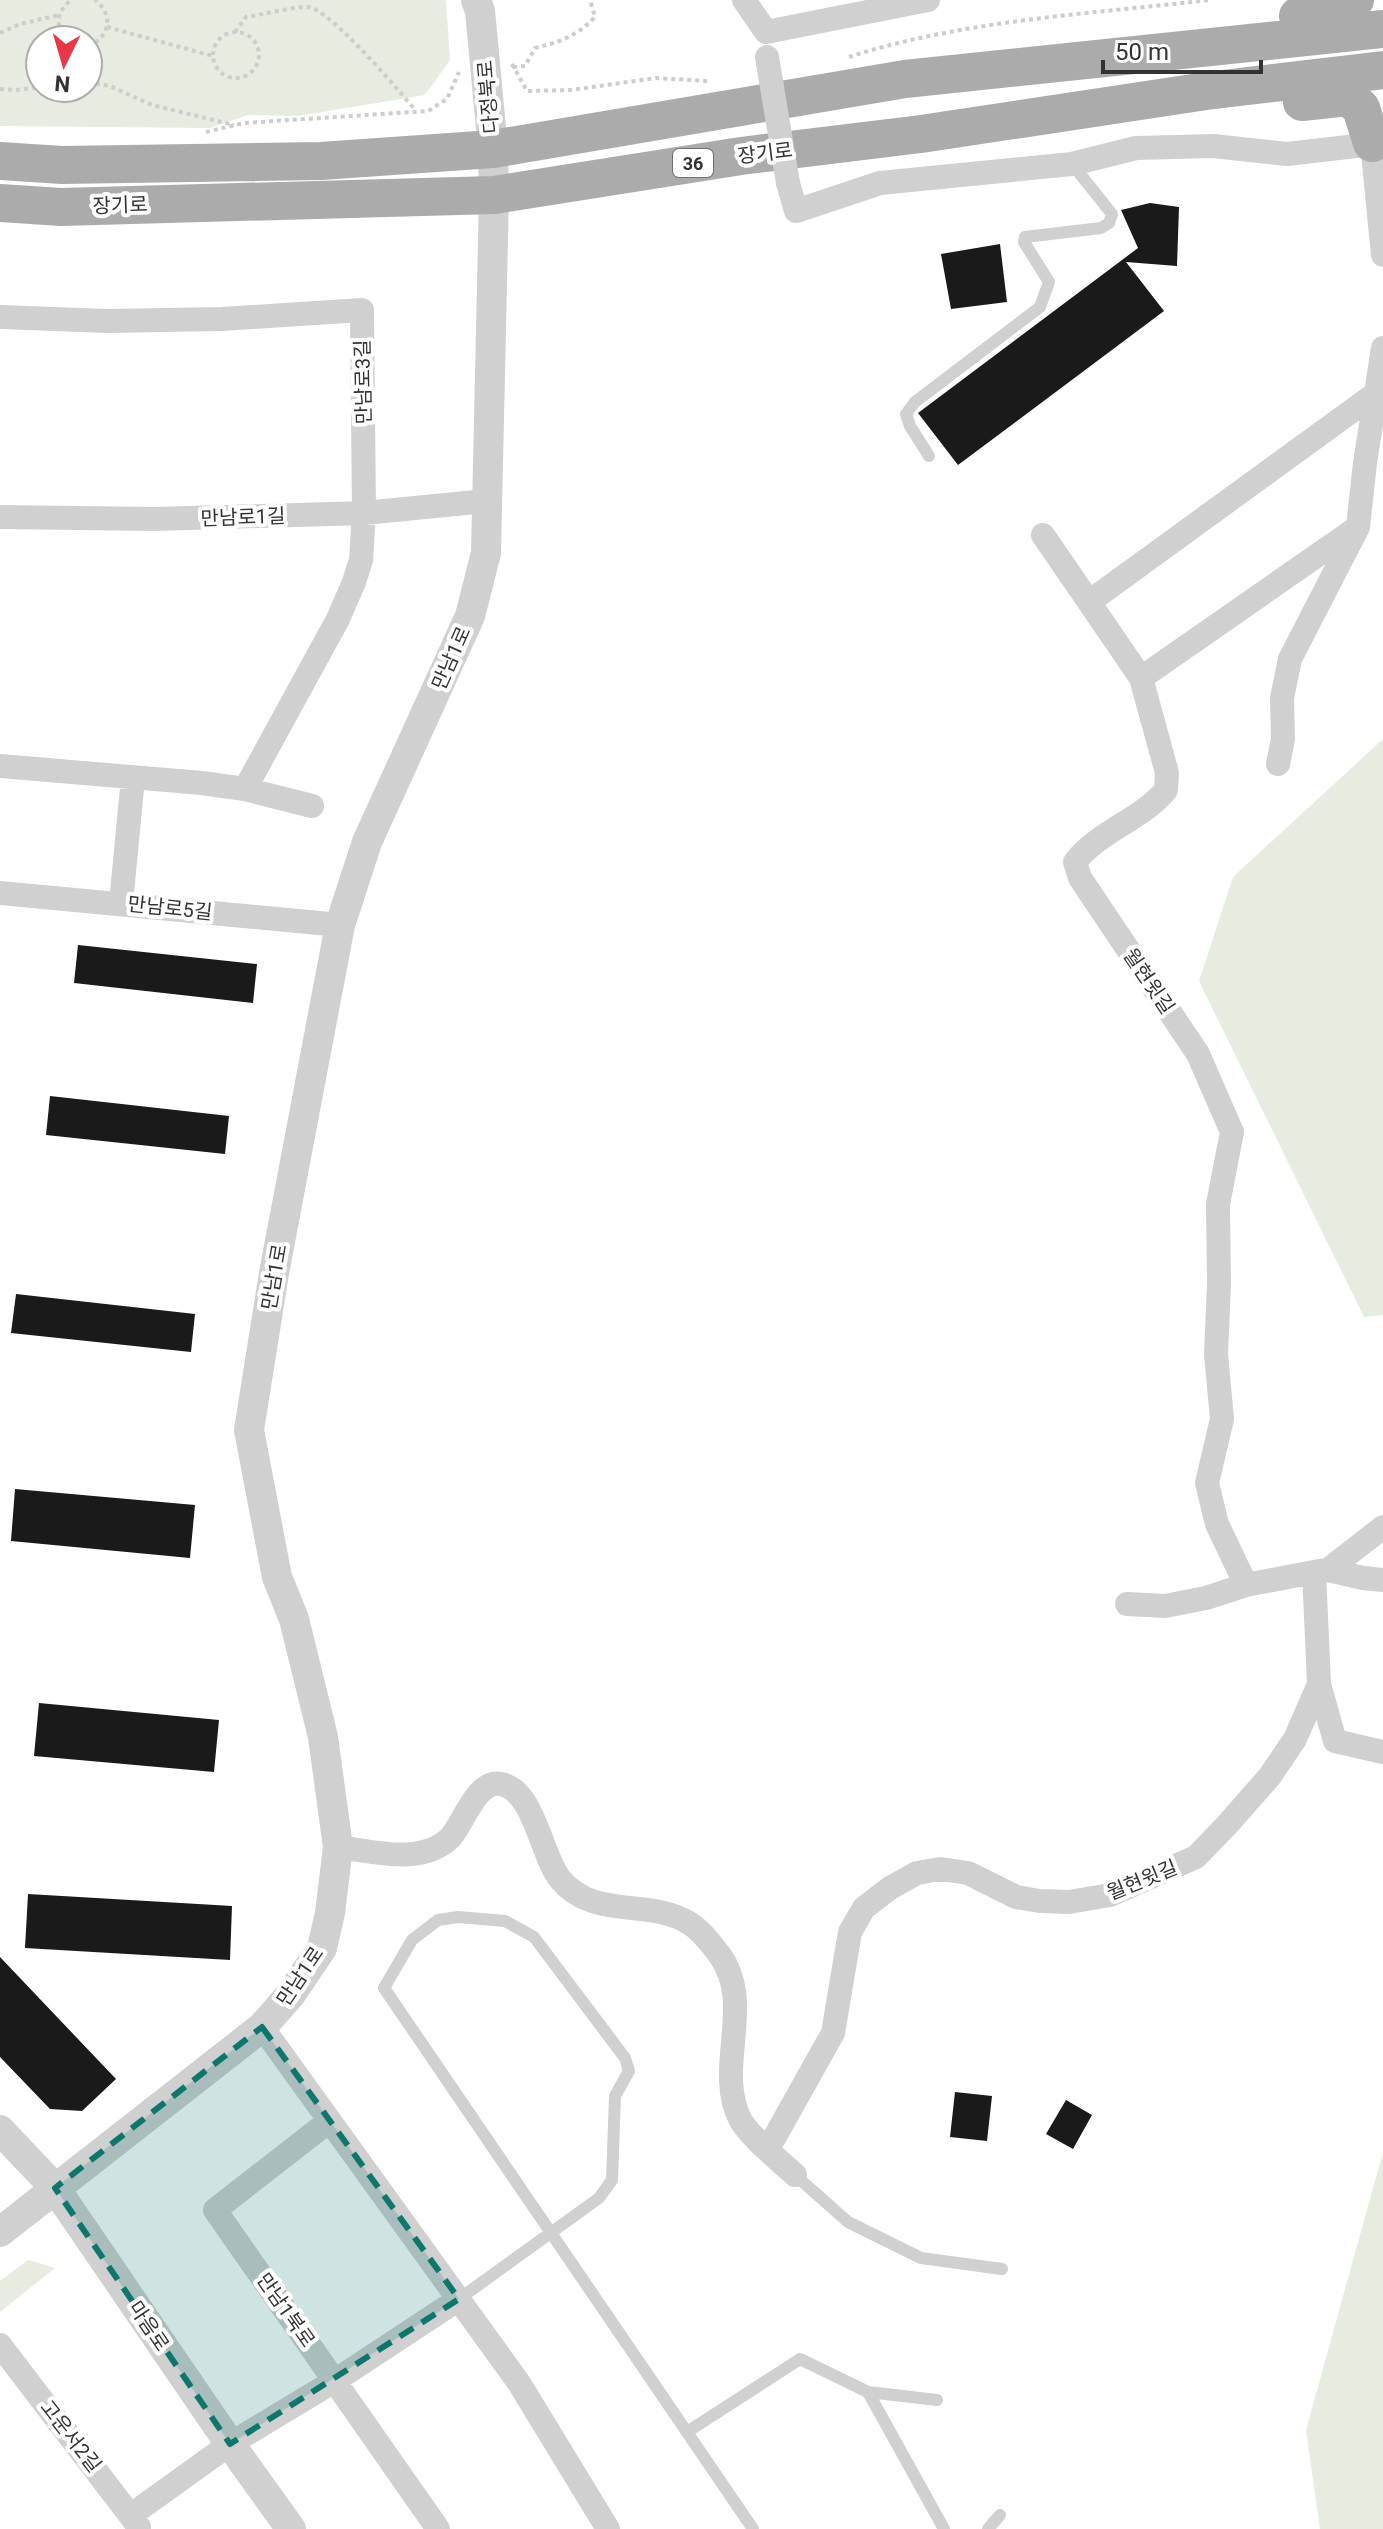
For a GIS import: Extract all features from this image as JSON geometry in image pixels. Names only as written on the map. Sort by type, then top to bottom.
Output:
[{"type":"main road","points":[[905,79],[946,57],[1343,10],[1355,0]]},
{"type":"main road","name":"장기로","points":[[0,161],[62,165],[321,161],[493,149],[905,79],[1383,29]]},
{"type":"main road","name":"장기로","points":[[0,203],[61,207],[494,195],[741,156],[921,134],[1206,91],[1383,70]]},
{"type":"main road","points":[[1206,91],[1251,108],[1348,97],[1361,108],[1379,133]]},
{"type":"street","name":"다정북로","points":[[476,0],[480,11],[493,149],[494,195]]},
{"type":"street","points":[[744,0],[766,32],[767,57],[788,183],[796,211],[880,183],[1072,164],[1136,148],[1213,146],[1287,154],[1379,133],[1383,255]]},
{"type":"street","points":[[766,32],[928,0]]},
{"type":"street","name":"만남1로","points":[[0,2232],[262,2027],[291,1994],[322,1948],[330,1913],[338,1847],[323,1737],[294,1619],[277,1577],[249,1430],[274,1273],[340,925],[367,842],[470,616],[486,553],[494,195]]},
{"type":"street","name":"만남로3길","points":[[0,317],[108,321],[222,319],[362,310],[364,513],[361,560],[338,619],[245,789]]},
{"type":"street","points":[[1278,764],[1283,739],[1282,698],[1290,659],[1358,527],[1383,348]]},
{"type":"street","points":[[1089,602],[1375,394]]},
{"type":"street","name":"만남로1길","points":[[0,517],[155,519],[364,513],[486,501]]},
{"type":"street","points":[[1043,535],[1141,678],[1358,527]]},
{"type":"street","name":"월현윗길","points":[[1141,678],[1167,773],[1166,790],[1155,803],[1085,849],[1075,862],[1080,878],[1198,1054],[1232,1132],[1218,1204],[1216,1354],[1222,1419],[1207,1483],[1217,1524],[1246,1585]]},
{"type":"street","points":[[0,766],[202,783],[245,789],[312,806]]},
{"type":"street","points":[[121,903],[133,778]]},
{"type":"street","name":"만남로5길","points":[[0,893],[340,925]]},
{"type":"street","points":[[1321,1571],[1383,1527]]},
{"type":"street","points":[[1127,1604],[1165,1606],[1206,1598],[1246,1585],[1321,1571],[1383,1580]]},
{"type":"street","name":"월현윗길","points":[[1321,1571],[1319,1684],[1335,1741],[1383,1752]]},
{"type":"street","name":"월현윗길","points":[[768,2149],[833,2033],[850,1932],[864,1908],[917,1873],[941,1869],[968,1873],[1016,1897],[1069,1902],[1110,1895],[1196,1857],[1270,1776],[1295,1739],[1319,1684]]},
{"type":"street","points":[[338,1847],[405,1855],[427,1851],[450,1838],[472,1802],[489,1785],[500,1783],[514,1789],[530,1813],[561,1880],[583,1898],[598,1904],[669,1915],[690,1924],[719,1955],[728,1969],[736,2005],[733,2103],[742,2124],[795,2175]]},
{"type":"street","points":[[262,2027],[519,2383],[608,2529]]},
{"type":"street","name":"만남1북로","points":[[328,2122],[215,2210],[438,2529]]},
{"type":"street","name":"마음로","points":[[0,2130],[55,2188],[291,2529]]},
{"type":"street","points":[[136,2522],[230,2444],[336,2380],[459,2299]]},
{"type":"street","name":"고운서2길","points":[[0,2345],[136,2522]]},
{"type":"lane","points":[[929,456],[906,414],[915,402],[1040,307],[1049,282],[1024,242],[1025,237],[1101,228],[1109,223],[1112,214],[1072,164]]},
{"type":"lane","points":[[459,2299],[551,2232],[599,2198],[612,2180],[615,2096],[629,2071],[625,2058],[534,1937],[505,1921],[458,1917],[438,1920],[412,1940],[384,1988],[551,2232],[753,2529]]},
{"type":"lane","points":[[795,2175],[848,2222],[921,2258],[1002,2269]]},
{"type":"lane","points":[[687,2432],[800,2359],[868,2392],[937,2400]]},
{"type":"lane","points":[[868,2392],[944,2529]]},
{"type":"lane","points":[[988,2529],[1000,2515]]},
{"type":"path","points":[[59,24],[59,15],[71,0]]},
{"type":"path","points":[[95,0],[105,11],[107,27],[104,32]]},
{"type":"path","points":[[513,67],[525,66],[535,48],[564,41],[583,30],[595,17],[590,0]]},
{"type":"path","points":[[847,57],[876,48],[987,26],[1209,0]]},
{"type":"path","points":[[235,32],[246,17],[310,7],[322,13],[370,59],[416,111]]},
{"type":"path","points":[[0,33],[20,24],[59,15]]},
{"type":"path","points":[[107,27],[213,56]]},
{"type":"path","points":[[235,32],[254,41],[259,56],[253,70],[240,78],[218,70],[213,56],[216,42],[235,32]]},
{"type":"path","points":[[509,59],[527,91],[571,90],[656,78],[718,82]]},
{"type":"path","points":[[197,134],[236,125],[428,111],[447,99],[459,74]]},
{"type":"path","points":[[104,85],[152,105],[236,125]]},
{"type":"path","points":[[0,89],[24,89]]},
{"type":"highlighted area","points":[[262,2027],[459,2299],[230,2444],[55,2188]]},
{"type":"shaded area","points":[[0,0],[446,0],[450,60],[425,95],[298,116],[248,115],[210,128],[0,126]]},
{"type":"shaded area","points":[[1383,739],[1383,1315],[1364,1317],[1199,981],[1233,877]]},
{"type":"shaded area","points":[[1383,2152],[1383,2529],[1320,2529],[1306,2430]]},
{"type":"shaded area","points":[[28,2260],[55,2268],[0,2312],[0,2281]]},
{"type":"building","points":[[1150,203],[1179,207],[1177,266],[1126,262],[1164,311],[958,465],[918,413],[1138,248],[1121,210]]},
{"type":"building","points":[[1000,244],[1007,302],[951,309],[941,254]]},
{"type":"building","points":[[78,945],[257,964],[253,1003],[74,983]]},
{"type":"building","points":[[50,1096],[229,1116],[225,1154],[46,1135]]},
{"type":"building","points":[[16,1294],[195,1314],[191,1352],[11,1333]]},
{"type":"building","points":[[15,1489],[195,1505],[190,1558],[11,1541]]},
{"type":"building","points":[[39,1703],[219,1720],[214,1772],[34,1756]]},
{"type":"building","points":[[28,1894],[232,1906],[230,1960],[25,1948]]},
{"type":"building","points":[[0,1957],[116,2079],[82,2111],[50,2109],[0,2057]]},
{"type":"building","points":[[955,2092],[992,2096],[987,2141],[950,2137]]},
{"type":"building","points":[[1066,2100],[1092,2115],[1073,2149],[1046,2134]]}]
